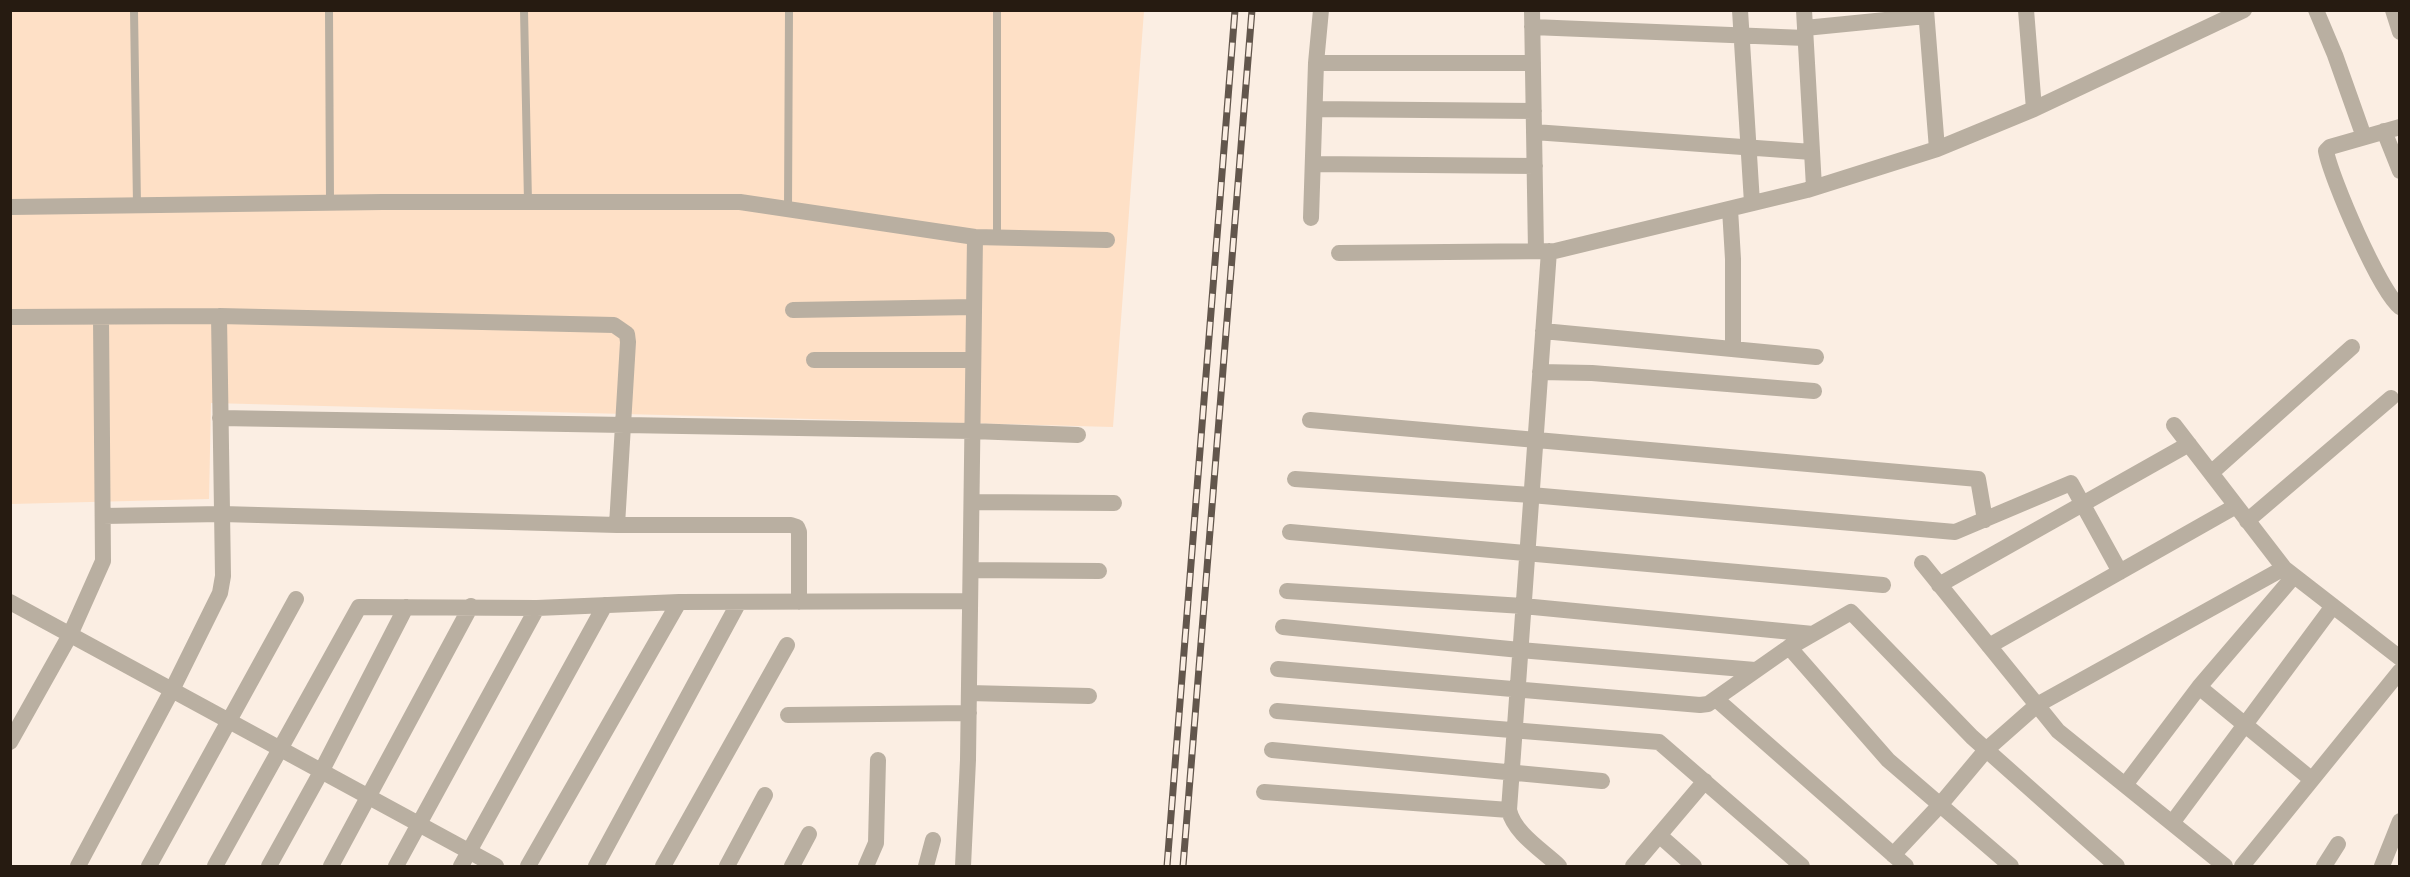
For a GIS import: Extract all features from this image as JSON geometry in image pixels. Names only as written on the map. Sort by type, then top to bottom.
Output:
[{"type":"street","points":[[1311,218],[1316,63],[1321,10]]},
{"type":"street","points":[[1740,10],[1752,203]]},
{"type":"street","points":[[1804,10],[1814,187]]},
{"type":"street","points":[[2026,10],[2034,109]]},
{"type":"street","points":[[1339,253],[1543,251],[1730,209],[1814,187],[1936,149],[2034,109],[2217,16],[2244,10]]},
{"type":"street","points":[[2316,10],[2335,55],[2364,137]]},
{"type":"street","points":[[2393,10],[2400,32]]},
{"type":"street","points":[[1559,867],[1520,831],[1511,820],[1509,810],[1543,331],[1543,251],[1535,166],[1532,19],[1741,35],[1805,33],[1926,13],[1936,149]]},
{"type":"street","points":[[1316,63],[1533,63]]},
{"type":"street","points":[[1315,109],[1534,111]]},
{"type":"street","points":[[2400,171],[2392,129],[2327,148],[2326,153],[2364,248],[2391,299],[2400,307]]},
{"type":"street","points":[[1534,132],[1812,152]]},
{"type":"street","points":[[1313,164],[1535,166]]},
{"type":"street","points":[[10,207],[330,202],[740,202],[975,237],[1107,240]]},
{"type":"street","points":[[1730,209],[1734,259],[1733,349]]},
{"type":"street","points":[[963,867],[969,713],[975,237]]},
{"type":"street","points":[[793,310],[974,308]]},
{"type":"street","points":[[78,867],[172,690],[220,593],[223,576],[219,316]]},
{"type":"street","points":[[10,317],[219,316],[614,325],[627,334],[628,342],[617,525]]},
{"type":"street","points":[[10,742],[70,634],[104,561],[100,318]]},
{"type":"street","points":[[1543,331],[1816,357]]},
{"type":"street","points":[[2211,473],[2352,348]]},
{"type":"street","points":[[814,360],[973,360]]},
{"type":"street","points":[[1540,372],[1592,373],[1814,392]]},
{"type":"street","points":[[2247,520],[2391,398]]},
{"type":"street","points":[[220,418],[972,431],[1078,435]]},
{"type":"street","points":[[1310,420],[1978,479],[1985,520]]},
{"type":"street","points":[[2174,424],[2289,572],[2400,658]]},
{"type":"street","points":[[1939,585],[2189,444]]},
{"type":"street","points":[[1295,479],[1531,495],[1955,532],[2071,483],[2120,572]]},
{"type":"street","points":[[972,502],[1114,503]]},
{"type":"street","points":[[1989,646],[2236,506]]},
{"type":"street","points":[[103,516],[222,514],[617,525],[791,525],[799,532],[798,602]]},
{"type":"street","points":[[1290,532],[1883,585]]},
{"type":"street","points":[[1922,564],[2058,731],[2225,867]]},
{"type":"street","points":[[971,570],[1099,571]]},
{"type":"street","points":[[2125,785],[2289,572]]},
{"type":"street","points":[[1893,855],[1940,805],[1986,750],[2037,705],[2289,572]]},
{"type":"street","points":[[1287,591],[1523,606],[1813,634]]},
{"type":"street","points":[[149,867],[296,599]]},
{"type":"street","points":[[215,867],[357,608],[361,606],[537,608],[679,602],[970,601]]},
{"type":"street","points":[[528,867],[679,602]]},
{"type":"street","points":[[596,867],[739,602]]},
{"type":"street","points":[[465,859],[605,605]]},
{"type":"street","points":[[331,867],[367,796],[471,606]]},
{"type":"street","points":[[2172,823],[2333,606]]},
{"type":"street","points":[[269,867],[406,607]]},
{"type":"street","points":[[396,867],[537,608]]},
{"type":"street","points":[[13,609],[70,634],[418,824],[465,859],[496,867]]},
{"type":"street","points":[[1278,669],[1517,688],[1694,706],[1708,704],[1789,647],[1848,613],[1853,613],[1986,750],[2117,867]]},
{"type":"street","points":[[1283,627],[1755,670]]},
{"type":"street","points":[[663,867],[787,645]]},
{"type":"street","points":[[1789,647],[1888,760],[2011,867]]},
{"type":"street","points":[[2242,867],[2312,778],[2393,690],[2400,671]]},
{"type":"street","points":[[2199,687],[2312,778]]},
{"type":"street","points":[[969,693],[1089,696]]},
{"type":"street","points":[[1716,699],[1906,867]]},
{"type":"street","points":[[1277,711],[1659,742],[1802,867]]},
{"type":"street","points":[[788,715],[969,713]]},
{"type":"street","points":[[1272,750],[1602,781]]},
{"type":"street","points":[[866,867],[876,843],[878,760]]},
{"type":"street","points":[[1633,867],[1705,780]]},
{"type":"street","points":[[1264,792],[1509,810]]},
{"type":"street","points":[[727,867],[765,795]]},
{"type":"street","points":[[2382,867],[2400,821]]},
{"type":"street","points":[[792,867],[809,834]]},
{"type":"street","points":[[1659,835],[1694,867]]},
{"type":"street","points":[[927,867],[933,840]]},
{"type":"street","points":[[2324,867],[2338,844]]},
{"type":"lane","points":[[134,10],[137,205]]},
{"type":"lane","points":[[329,10],[330,202]]},
{"type":"lane","points":[[524,10],[528,202]]},
{"type":"lane","points":[[788,209],[789,10]]},
{"type":"lane","points":[[997,10],[997,237]]},
{"type":"shaded area","points":[[10,11],[1144,11],[1113,427],[211,403],[209,499],[11,504]]},
{"type":"railway","points":[[1167,866],[1235,10]]},
{"type":"railway","points":[[1183,866],[1252,10]]}]
